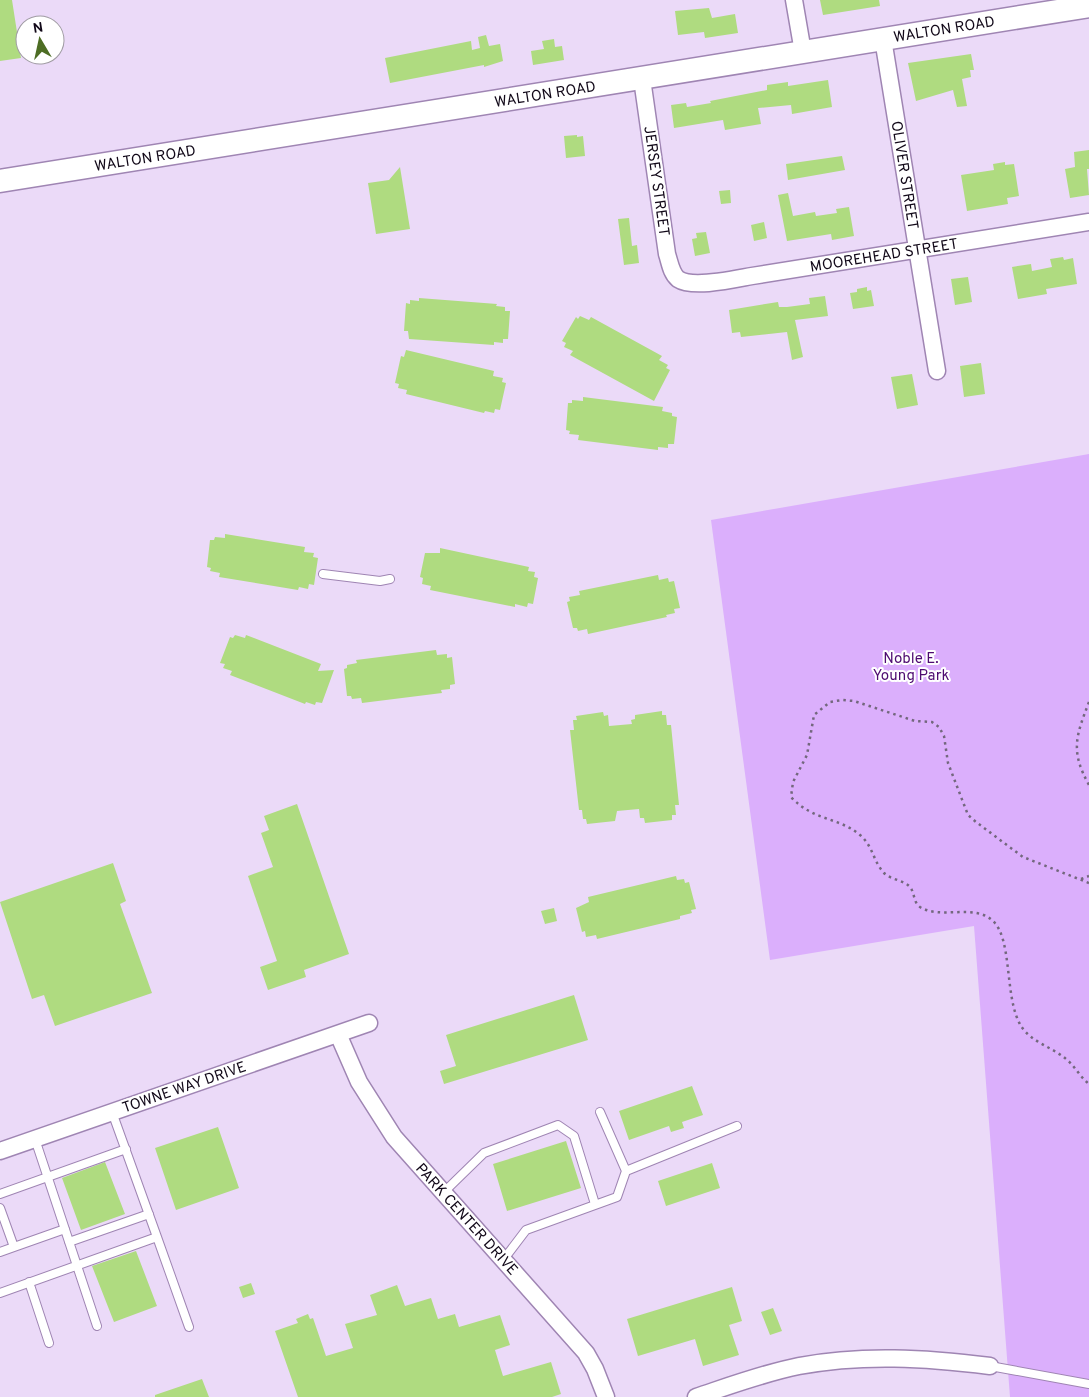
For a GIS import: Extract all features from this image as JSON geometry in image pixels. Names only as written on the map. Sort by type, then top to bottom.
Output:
[{"type":"street","points":[[794,0],[804,52]]},
{"type":"street","name":"WALTON ROAD","points":[[0,181],[642,79],[883,39],[1064,5],[1089,6]]},
{"type":"street","name":"OLIVER STREET","points":[[883,39],[937,371]]},
{"type":"street","name":"JERSEY STREET","points":[[642,79],[667,254],[672,272],[679,280]]},
{"type":"street","name":"MOOREHEAD STREET","points":[[679,280],[700,284],[1089,222]]},
{"type":"street","name":"TOWNE WAY DRIVE","points":[[0,1151],[369,1023]]},
{"type":"street","name":"PARK CENTER DRIVE","points":[[338,1034],[359,1082],[383,1122],[586,1353],[595,1369],[606,1397]]},
{"type":"street","points":[[696,1397],[781,1370],[841,1360],[906,1358],[990,1366]]},
{"type":"lane","points":[[323,574],[380,581],[390,579]]},
{"type":"lane","points":[[112,1112],[189,1327]]},
{"type":"lane","points":[[504,1259],[526,1230],[617,1196],[626,1171],[600,1112]]},
{"type":"lane","points":[[444,1192],[484,1154],[558,1125],[574,1136],[595,1204]]},
{"type":"lane","points":[[626,1171],[737,1126]]},
{"type":"lane","points":[[35,1138],[97,1326]]},
{"type":"lane","points":[[0,1194],[126,1150]]},
{"type":"lane","points":[[0,1208],[14,1247]]},
{"type":"lane","points":[[69,1242],[149,1214]]},
{"type":"lane","points":[[0,1252],[65,1229]]},
{"type":"lane","points":[[0,1293],[157,1237]]},
{"type":"lane","points":[[29,1282],[49,1343]]},
{"type":"lane","points":[[990,1366],[1089,1384]]},
{"type":"path","points":[[1089,883],[1023,857],[976,822],[966,810],[948,763],[944,736],[939,727],[932,722],[914,721],[842,700],[830,702],[814,715],[807,755],[793,782],[791,797],[811,814],[852,829],[861,836],[870,845],[877,863],[884,874],[909,886],[915,902],[920,907],[936,911],[985,915],[994,922],[1003,941],[1010,990],[1021,1026],[1030,1036],[1067,1060],[1089,1084]]},
{"type":"path","points":[[1089,702],[1076,735],[1076,749],[1089,785]]},
{"type":"path","points":[[1081,879],[1089,876]]},
{"type":"green space","name":"Noble E. Young Park","points":[[1089,454],[1089,1397],[1010,1397],[974,926],[770,960],[711,520]]},
{"type":"building","points":[[0,0],[12,0],[15,19],[15,59],[0,61]]},
{"type":"building","points":[[820,0],[879,0],[880,6],[823,15]]},
{"type":"building","points":[[709,8],[712,18],[735,14],[738,33],[705,38],[704,32],[678,35],[675,11]]},
{"type":"building","points":[[486,35],[489,46],[500,44],[503,61],[484,67],[484,65],[390,83],[385,58],[471,41],[472,50],[480,48],[478,37]]},
{"type":"building","points":[[554,39],[555,47],[562,46],[564,60],[533,65],[531,51],[544,49],[542,41]]},
{"type":"building","points":[[971,54],[974,70],[970,70],[971,77],[962,79],[967,106],[957,107],[953,90],[916,101],[908,63]]},
{"type":"building","points":[[828,80],[832,107],[792,114],[791,105],[758,108],[761,124],[725,130],[723,120],[674,128],[671,105],[686,103],[687,107],[711,103],[710,101],[767,90],[767,85],[788,82],[788,86]]},
{"type":"building","points":[[577,135],[577,137],[583,136],[585,156],[566,158],[564,136]]},
{"type":"building","points":[[1089,150],[1089,169],[1087,169],[1089,195],[1070,198],[1065,169],[1075,167],[1074,152]]},
{"type":"building","points":[[842,156],[845,170],[788,180],[786,164]]},
{"type":"building","points":[[1005,162],[1005,165],[1014,164],[1019,196],[1007,198],[1008,204],[967,211],[961,175],[994,170],[993,164]]},
{"type":"building","points":[[400,167],[410,229],[376,234],[368,183],[389,180]]},
{"type":"building","points":[[730,190],[731,203],[721,204],[719,191]]},
{"type":"building","points":[[788,193],[793,216],[815,212],[816,216],[837,213],[836,209],[849,207],[854,236],[832,240],[831,234],[787,241],[778,195]]},
{"type":"building","points":[[629,218],[632,246],[637,245],[639,263],[624,265],[618,219]]},
{"type":"building","points":[[764,222],[767,238],[754,241],[751,225]]},
{"type":"building","points":[[706,232],[710,253],[695,256],[692,239],[697,238],[696,233]]},
{"type":"building","points":[[1063,257],[1064,260],[1073,258],[1077,284],[1046,289],[1047,294],[1018,299],[1012,267],[1031,264],[1032,271],[1052,267],[1050,259]]},
{"type":"building","points":[[968,277],[972,302],[955,305],[951,279]]},
{"type":"building","points":[[867,287],[867,291],[871,290],[874,306],[853,309],[850,293]]},
{"type":"building","points":[[825,296],[828,316],[795,320],[803,357],[792,360],[787,332],[741,337],[740,332],[732,333],[729,310],[778,302],[779,307],[810,304],[809,298]]},
{"type":"building","points":[[419,298],[497,304],[496,306],[505,307],[505,311],[510,311],[508,339],[503,339],[503,343],[494,342],[494,345],[409,339],[408,331],[404,331],[406,303],[410,304],[410,300],[419,301]]},
{"type":"building","points":[[580,316],[589,320],[591,317],[662,356],[659,360],[668,365],[666,368],[670,370],[654,401],[570,355],[573,351],[564,347],[566,343],[562,341],[576,317],[578,319]]},
{"type":"building","points":[[406,350],[494,371],[493,376],[503,378],[502,382],[506,383],[500,410],[495,409],[494,413],[485,411],[484,413],[406,394],[407,390],[398,388],[399,384],[395,383],[401,356],[404,357]]},
{"type":"building","points":[[981,363],[985,394],[964,397],[960,366]]},
{"type":"building","points":[[912,374],[918,405],[897,409],[891,377]]},
{"type":"building","points":[[583,397],[663,407],[662,411],[672,413],[672,416],[677,417],[674,444],[668,444],[668,448],[658,447],[658,450],[578,440],[579,435],[569,434],[570,431],[566,430],[568,403],[572,403],[572,400],[583,401]]},
{"type":"building","points":[[225,534],[305,547],[304,552],[314,553],[313,557],[318,558],[314,585],[309,584],[308,589],[299,587],[298,590],[219,577],[220,573],[210,571],[211,568],[207,567],[210,540],[214,540],[215,537],[225,538]]},
{"type":"building","points":[[440,548],[529,567],[528,571],[535,572],[534,577],[538,578],[533,604],[528,603],[527,607],[515,604],[515,607],[430,590],[431,586],[422,584],[423,578],[420,577],[425,553],[440,553]]},
{"type":"building","points":[[658,575],[659,580],[668,578],[669,582],[674,581],[680,608],[674,609],[675,613],[666,615],[667,617],[588,634],[587,629],[578,631],[577,628],[573,628],[567,602],[570,601],[569,597],[580,595],[579,591]]},
{"type":"building","points":[[235,635],[245,638],[246,635],[321,664],[318,671],[334,670],[322,703],[316,702],[315,705],[306,702],[305,704],[230,675],[232,671],[223,668],[225,664],[220,663],[230,637],[233,638]]},
{"type":"building","points":[[436,650],[437,655],[447,654],[447,658],[452,657],[455,684],[450,685],[450,689],[441,690],[442,693],[362,703],[361,698],[352,699],[351,696],[347,696],[344,669],[347,668],[347,665],[357,663],[356,660]]},
{"type":"building","points":[[662,711],[662,715],[666,715],[667,725],[671,725],[679,805],[675,805],[676,815],[672,815],[672,820],[645,823],[644,818],[640,818],[639,809],[617,811],[615,821],[587,824],[586,819],[583,819],[582,810],[579,810],[570,730],[574,730],[573,720],[577,720],[576,716],[603,712],[604,716],[608,715],[609,726],[632,724],[631,720],[635,719],[635,715]]},
{"type":"building","points":[[297,804],[349,954],[304,970],[306,977],[268,990],[260,967],[277,961],[248,876],[273,867],[261,833],[269,830],[264,816]]},
{"type":"building","points":[[113,863],[126,901],[120,904],[152,993],[55,1026],[44,995],[32,999],[0,902]]},
{"type":"building","points":[[676,876],[677,880],[684,879],[685,883],[689,882],[696,909],[691,910],[692,913],[680,916],[680,919],[597,939],[596,935],[586,937],[585,931],[582,932],[576,908],[589,902],[588,897]]},
{"type":"building","points":[[554,908],[557,921],[545,924],[541,911]]},
{"type":"building","points":[[574,995],[588,1040],[444,1084],[440,1071],[456,1066],[446,1035]]},
{"type":"building","points":[[692,1086],[703,1115],[682,1122],[684,1128],[671,1132],[669,1126],[629,1140],[619,1111]]},
{"type":"building","points":[[218,1127],[239,1188],[176,1210],[155,1148]]},
{"type":"building","points":[[566,1141],[581,1188],[507,1211],[493,1164]]},
{"type":"building","points":[[105,1162],[125,1214],[81,1230],[62,1178]]},
{"type":"building","points":[[712,1163],[720,1188],[666,1206],[658,1181]]},
{"type":"building","points":[[136,1251],[157,1306],[114,1322],[92,1266]]},
{"type":"building","points":[[251,1283],[255,1294],[243,1298],[239,1287]]},
{"type":"building","points":[[397,1285],[405,1306],[431,1298],[438,1319],[455,1314],[459,1327],[500,1315],[510,1345],[495,1350],[503,1376],[551,1362],[561,1394],[552,1397],[298,1397],[275,1331],[298,1323],[296,1319],[308,1314],[310,1319],[313,1318],[326,1356],[353,1348],[345,1324],[377,1315],[370,1295]]},
{"type":"building","points":[[732,1287],[742,1321],[729,1325],[739,1355],[703,1366],[695,1339],[638,1356],[627,1319]]},
{"type":"building","points":[[773,1308],[782,1331],[770,1335],[761,1312]]},
{"type":"building","points":[[202,1379],[209,1397],[155,1397],[155,1395]]}]
